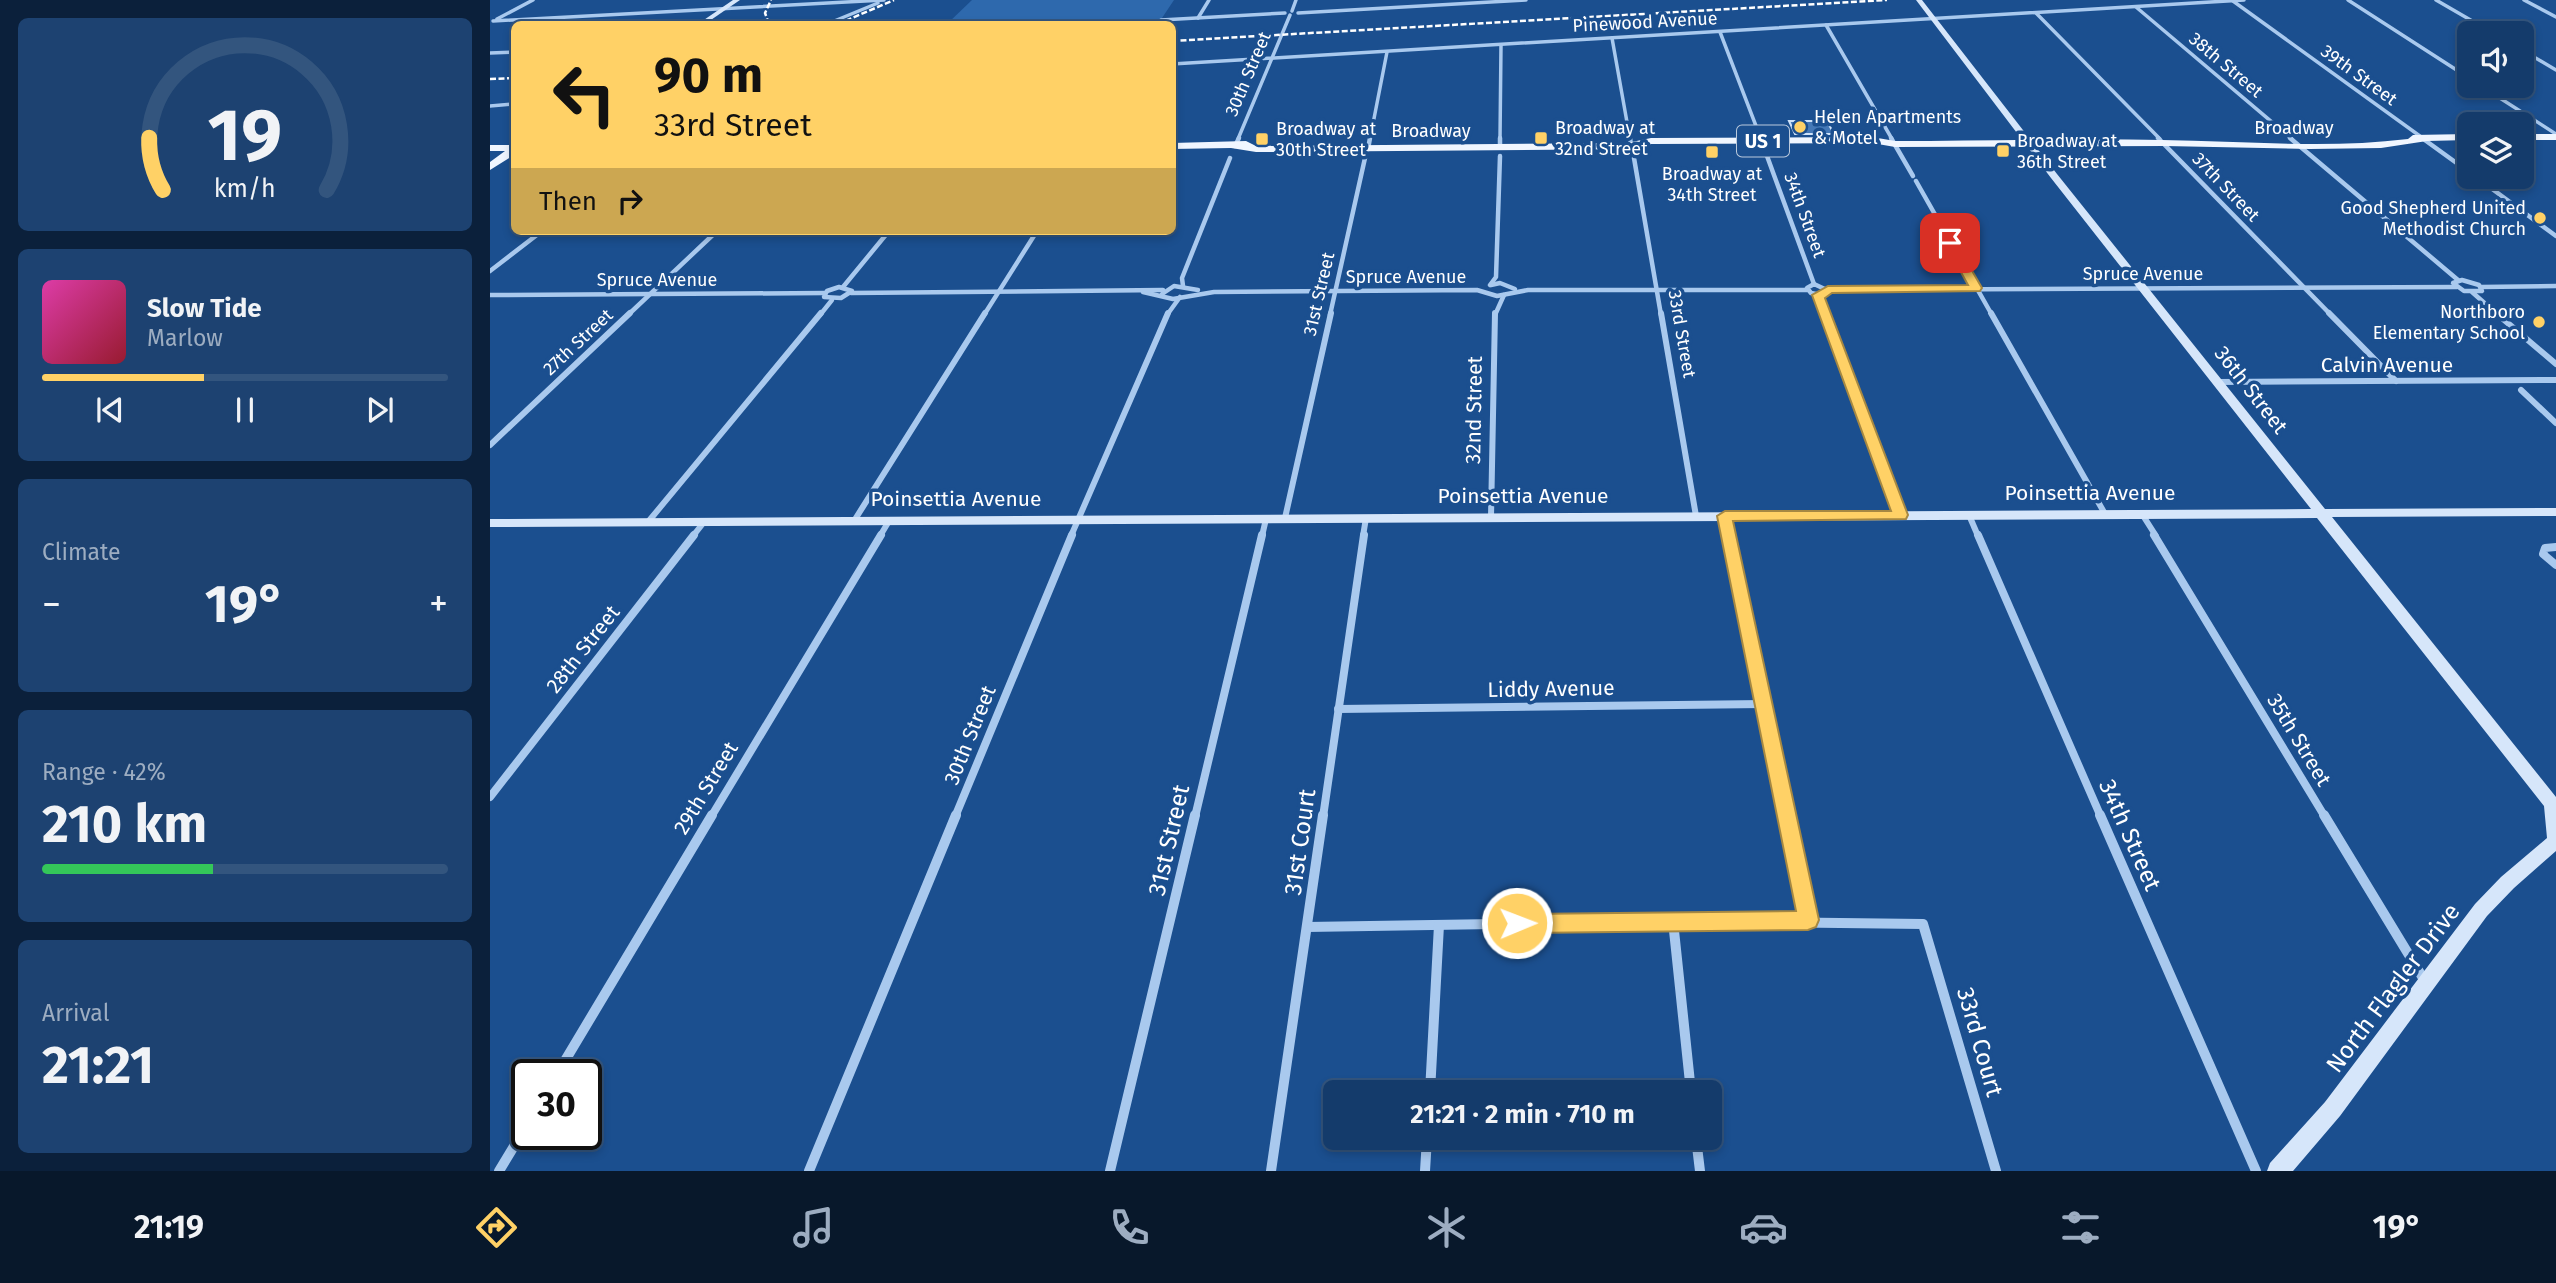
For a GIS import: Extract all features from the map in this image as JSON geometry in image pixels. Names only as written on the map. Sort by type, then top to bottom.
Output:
[{"type":"main road","points":[[2534,137],[2556,136]]},
{"type":"main road","name":"Broadway","points":[[1176,146],[1367,150],[1479,148],[1500,151],[1631,145],[1654,148],[2165,143],[2194,146],[2296,142],[2403,143],[2457,138]]},
{"type":"main road","points":[[490,148],[511,149]]},
{"type":"main road","points":[[490,167],[511,151]]},
{"type":"street","points":[[491,22],[533,0]]},
{"type":"street","points":[[706,21],[737,0]]},
{"type":"street","points":[[491,22],[884,0]]},
{"type":"street","points":[[834,21],[884,0]]},
{"type":"street","points":[[1198,18],[1209,0]]},
{"type":"street","name":"30th Street","points":[[1235,146],[1296,0]]},
{"type":"street","points":[[1382,8],[1384,0]]},
{"type":"street","points":[[1160,20],[1526,0]]},
{"type":"street","name":"36th Street","points":[[1919,0],[2321,513],[2554,804]]},
{"type":"street","name":"Pinewood Avenue","points":[[1176,65],[2244,0]]},
{"type":"street","points":[[2348,0],[2457,70]]},
{"type":"street","points":[[2436,0],[2472,21]]},
{"type":"street","points":[[2524,0],[2556,17]]},
{"type":"street","name":"39th Street","points":[[2232,1],[2457,163]]},
{"type":"street","name":"38th Street","points":[[2135,7],[2458,280]]},
{"type":"street","name":"37th Street","points":[[2036,13],[2396,381]]},
{"type":"street","points":[[1826,25],[2105,514]]},
{"type":"street","name":"34th Street","points":[[1720,32],[1814,284]]},
{"type":"street","points":[[1612,38],[1631,145]]},
{"type":"street","points":[[1489,290],[1496,276],[1501,45]]},
{"type":"street","points":[[490,53],[511,52]]},
{"type":"street","name":"31st Street","points":[[1285,519],[1387,52]]},
{"type":"street","points":[[2534,57],[2556,69]]},
{"type":"street","points":[[2499,98],[2556,136]]},
{"type":"street","points":[[490,106],[511,104]]},
{"type":"street","points":[[1183,292],[1182,278],[1230,158]]},
{"type":"street","name":"33rd Street","points":[[1634,158],[1696,516]]},
{"type":"street","points":[[2492,189],[2556,236]]},
{"type":"street","points":[[490,271],[537,235]]},
{"type":"street","name":"27th Street","points":[[490,445],[713,235]]},
{"type":"street","points":[[843,287],[886,235]]},
{"type":"street","points":[[853,521],[1034,235]]},
{"type":"street","points":[[1496,276],[1508,292]]},
{"type":"street","points":[[1164,294],[1182,278]]},
{"type":"street","points":[[2457,288],[2453,283],[2458,280],[2481,287],[2556,286]]},
{"type":"street","points":[[1489,290],[1503,284]]},
{"type":"street","points":[[1489,290],[1807,290],[1818,295],[1826,294],[1828,290],[1814,284],[1807,290]]},
{"type":"street","points":[[1170,286],[1183,292]]},
{"type":"street","points":[[843,287],[850,288],[850,293]]},
{"type":"street","name":"Spruce Avenue","points":[[490,295],[825,293],[843,287]]},
{"type":"street","name":"Spruce Avenue","points":[[1828,290],[2304,287],[2457,288],[2472,292]]},
{"type":"street","points":[[2472,292],[2482,291],[2481,287]]},
{"type":"street","name":"Spruce Avenue","points":[[1183,292],[1489,290]]},
{"type":"street","name":"32nd Street","points":[[1489,290],[1497,304],[1491,517]]},
{"type":"street","points":[[648,522],[832,300],[850,293],[1183,292]]},
{"type":"street","name":"30th Street","points":[[808,1171],[1078,520],[1167,314],[1183,292]]},
{"type":"street","points":[[1497,304],[1508,292]]},
{"type":"street","points":[[2472,292],[2556,364]]},
{"type":"street","points":[[825,293],[824,297],[832,300]]},
{"type":"street","name":"30th Street","points":[[1164,294],[1167,314]]},
{"type":"street","points":[[1818,295],[1900,515]]},
{"type":"street","name":"Calvin Avenue","points":[[2218,382],[2556,380]]},
{"type":"street","points":[[2521,390],[2556,423]]},
{"type":"street","name":"Poinsettia Avenue","points":[[490,523],[2556,512]]},
{"type":"street","name":"35th Street","points":[[2142,514],[2426,984]]},
{"type":"street","name":"34th Street","points":[[1969,515],[2256,1171]]},
{"type":"street","points":[[1307,927],[1808,920],[1725,516]]},
{"type":"street","name":"31st Court","points":[[1271,1171],[1366,518]]},
{"type":"street","name":"31st Street","points":[[1110,1171],[1266,519]]},
{"type":"street","name":"29th Street","points":[[566,1059],[889,520]]},
{"type":"street","name":"28th Street","points":[[490,797],[704,522]]},
{"type":"street","points":[[2556,547],[2545,548],[2543,554],[2556,565]]},
{"type":"street","name":"Liddy Avenue","points":[[1338,709],[1764,704]]},
{"type":"street","name":"North Flagler Drive","points":[[2278,1171],[2311,1138],[2482,910],[2514,876],[2556,840],[2554,804]]},
{"type":"street","name":"33rd Court","points":[[1808,920],[1923,924],[1996,1171]]},
{"type":"street","points":[[1673,921],[1690,1080]]},
{"type":"street","points":[[1431,1080],[1439,925]]},
{"type":"street","points":[[499,1171],[512,1150]]},
{"type":"street","points":[[1426,1171],[1427,1150]]},
{"type":"street","points":[[1697,1150],[1700,1171]]},
{"type":"shaded area","points":[[972,0],[1174,0],[1160,21],[950,21]]},
{"type":"building","name":"Helen Apartments & Motel","points":[[1789,121],[1827,121],[1834,134],[1795,134]]},
{"type":"railway","points":[[768,21],[765,13],[771,0]]},
{"type":"railway","points":[[845,21],[894,0]]},
{"type":"railway","points":[[1176,41],[1887,0]]},
{"type":"railway","points":[[490,79],[511,78]]},
{"type":"place","name":"Helen Apartments & Motel","points":[[1800,127]]},
{"type":"place","name":"Broadway at 32nd Street","points":[[1541,138]]},
{"type":"place","name":"Broadway at 30th Street","points":[[1262,139]]},
{"type":"place","name":"Broadway at 36th Street","points":[[2003,151]]},
{"type":"place","name":"Broadway at 34th Street","points":[[1712,152]]},
{"type":"place","name":"Good Shepherd United Methodist Church","points":[[2540,218]]},
{"type":"place","name":"Northboro Elementary School","points":[[2539,322]]},
{"type":"route","points":[[1517,923],[1808,920],[1725,516],[1900,515],[1818,295],[1826,294],[1828,290],[1976,288],[1950,243]]}]
